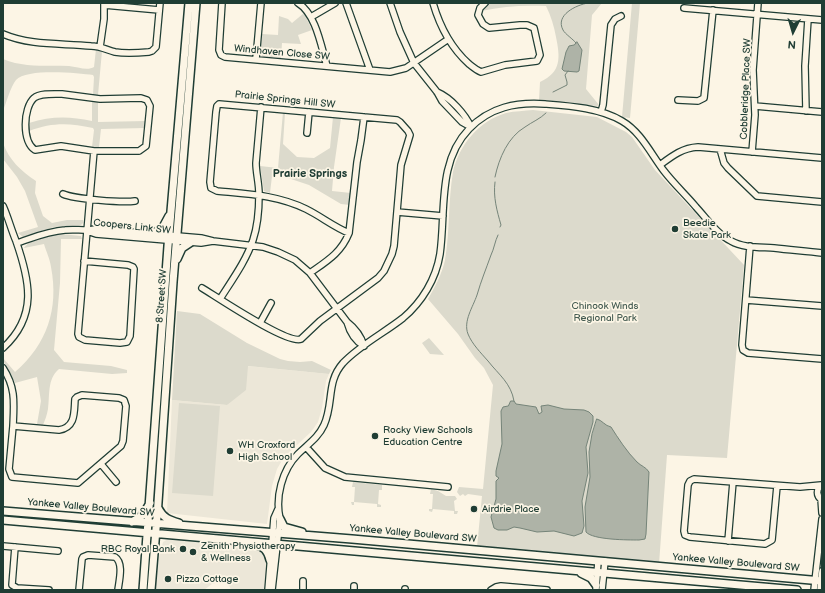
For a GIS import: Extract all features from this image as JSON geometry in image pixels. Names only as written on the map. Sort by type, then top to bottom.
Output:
[{"type":"main road","name":"8 Street SW","points":[[151,590],[154,552],[152,533],[158,508],[174,269],[172,208],[189,3]]},
{"type":"main road","name":"8 Street SW","points":[[153,524],[151,501],[173,238],[196,3]]},
{"type":"main road","points":[[153,233],[162,229],[172,208]]},
{"type":"main road","points":[[174,269],[182,248],[191,242]]},
{"type":"main road","points":[[132,522],[143,515],[151,501]]},
{"type":"main road","points":[[158,508],[162,516],[169,520],[195,526]]},
{"type":"main road","name":"Yankee Valley Boulevard SW","points":[[3,511],[153,524],[195,526],[819,580]]},
{"type":"main road","points":[[280,519],[281,523],[288,529],[324,537]]},
{"type":"main road","name":"Yankee Valley Boulevard SW","points":[[3,520],[797,590]]},
{"type":"main road","points":[[129,531],[142,539],[146,549]]},
{"type":"main road","name":"8 Street SW","points":[[144,590],[146,549],[152,533]]},
{"type":"main road","points":[[154,552],[160,541],[168,534]]},
{"type":"main road","points":[[240,541],[257,545],[265,549],[268,552],[270,560]]},
{"type":"main road","points":[[565,569],[588,576],[593,579],[598,588]]},
{"type":"street","points":[[3,34],[19,40],[38,43],[100,47],[121,53],[152,51],[156,47],[160,3]]},
{"type":"street","name":"Windhaven Close SW","points":[[222,3],[219,47],[221,55],[225,57],[390,72],[406,68],[448,40]]},
{"type":"street","points":[[256,59],[261,3]]},
{"type":"street","points":[[298,3],[305,8],[311,17],[327,66]]},
{"type":"street","points":[[311,17],[335,3]]},
{"type":"street","points":[[346,3],[370,70]]},
{"type":"street","points":[[390,3],[400,32],[414,63],[437,92],[442,101],[462,122],[471,127]]},
{"type":"street","points":[[433,3],[448,40],[461,57],[478,71],[482,72],[505,65],[537,61],[540,55],[534,28],[527,25],[486,27],[478,15],[480,8],[485,3]]},
{"type":"street","name":"Cobbleridge Place SW","points":[[752,152],[755,106],[753,70],[758,3]]},
{"type":"street","points":[[100,47],[104,4],[159,10]]},
{"type":"street","points":[[684,8],[822,20]]},
{"type":"street","points":[[678,100],[698,101],[704,98],[713,10]]},
{"type":"street","points":[[601,112],[611,25],[615,19],[622,16]]},
{"type":"street","points":[[806,111],[805,72],[808,19]]},
{"type":"street","points":[[62,94],[100,99],[140,98],[149,102],[147,143],[144,148],[139,150],[94,151],[67,146],[54,146],[38,150],[32,148],[27,137],[25,125],[27,112],[34,99],[38,97],[62,94]]},
{"type":"street","name":"Prairie Springs Hill SW","points":[[259,194],[217,191],[210,186],[217,106],[223,103],[397,120],[409,133],[402,165],[397,212]]},
{"type":"street","points":[[275,534],[280,519],[278,509],[280,489],[285,474],[294,459],[316,437],[325,423],[328,414],[333,378],[364,346],[408,314],[428,288],[434,275],[439,255],[449,162],[456,146],[471,127],[486,115],[497,109],[521,104],[560,106],[601,112],[622,120],[633,129],[666,174],[722,234],[732,242],[750,246],[822,252]]},
{"type":"street","points":[[755,106],[822,112]]},
{"type":"street","points":[[220,299],[245,258],[257,225],[259,194],[256,170],[261,107]]},
{"type":"street","points":[[307,132],[309,112]]},
{"type":"street","points":[[310,273],[339,251],[350,233],[357,162],[364,117]]},
{"type":"street","points":[[660,165],[691,147],[822,158]]},
{"type":"street","points":[[720,149],[724,163],[757,196],[822,202]]},
{"type":"street","points":[[84,261],[128,265],[133,267],[130,336],[127,342],[120,343],[85,340],[79,336],[84,261],[86,231],[94,151]]},
{"type":"street","points":[[63,194],[72,197],[124,202],[135,201]]},
{"type":"street","points":[[259,194],[295,204],[314,213],[333,226],[350,233]]},
{"type":"street","points":[[3,206],[25,268],[28,284],[27,307],[24,318],[18,329],[3,348]]},
{"type":"street","points":[[202,288],[260,324],[294,340],[299,340],[312,328],[371,284],[384,271],[394,246],[397,212],[443,216]]},
{"type":"street","name":"Coopers Link SW","points":[[86,231],[96,229],[153,233],[173,238]]},
{"type":"street","name":"Coopers Link SW","points":[[16,243],[57,231],[66,230],[86,231],[96,234],[173,238]]},
{"type":"street","points":[[173,238],[201,243],[212,241]]},
{"type":"street","points":[[173,238],[201,238],[212,241],[251,245],[271,249],[286,256],[298,263],[310,273],[347,322],[349,330],[358,342],[364,346]]},
{"type":"street","points":[[750,246],[742,345],[743,350],[748,353],[822,359]]},
{"type":"street","points":[[746,300],[822,306]]},
{"type":"street","points":[[260,324],[271,303]]},
{"type":"street","points":[[3,368],[10,380],[14,394],[9,469],[10,475],[13,477],[78,482],[120,448],[122,444],[126,403],[122,399],[79,396],[76,399],[73,420],[62,430],[13,426]]},
{"type":"street","points":[[306,447],[325,468],[345,477],[448,487]]},
{"type":"street","points":[[101,464],[116,482]]},
{"type":"street","points":[[777,486],[772,540],[769,543],[728,541],[690,537],[685,535],[684,531],[688,485],[690,480],[694,479],[803,487],[822,485]]},
{"type":"street","points":[[728,541],[733,482]]},
{"type":"street","points":[[822,485],[818,490],[822,513]]},
{"type":"street","points":[[803,487],[812,490],[820,498]]},
{"type":"street","points":[[272,590],[275,534],[274,518],[278,509]]},
{"type":"street","points":[[820,590],[819,580],[822,519]]},
{"type":"street","points":[[268,590],[270,560],[274,543]]},
{"type":"street","points":[[3,546],[58,551]]},
{"type":"street","points":[[15,547],[12,585],[17,588],[49,590]]},
{"type":"street","points":[[79,590],[82,559],[88,555],[115,557],[118,560],[120,564],[118,590]]},
{"type":"street","points":[[598,588],[601,561]]},
{"type":"street","points":[[814,590],[822,570]]},
{"type":"street","points":[[303,581],[303,590]]},
{"type":"street","points":[[491,590],[496,586],[501,586],[547,590]]},
{"type":"shaded area","points":[[577,42],[582,50],[579,71],[564,71],[562,69],[566,52],[569,46],[574,45]]},
{"type":"shaded area","name":"WH Croxford High School","points":[[247,366],[329,374],[326,381],[322,408],[318,422],[311,432],[284,457],[277,469],[272,486],[267,524],[167,513],[172,400],[227,405]]},
{"type":"shaded area","points":[[511,401],[514,401],[516,404],[536,407],[539,414],[542,412],[541,406],[548,405],[564,409],[584,410],[593,416],[593,422],[586,447],[588,473],[582,501],[584,526],[582,533],[574,536],[554,531],[537,532],[514,527],[507,530],[498,530],[494,528],[491,517],[496,499],[496,481],[499,478],[496,476],[496,471],[502,444],[501,411],[503,407],[508,406]]},
{"type":"shaded area","points":[[597,419],[611,427],[630,454],[649,472],[645,539],[611,539],[596,537],[586,532],[585,507],[590,477],[589,452],[592,434]]},
{"type":"shaded area","points":[[171,538],[236,544],[263,551],[268,560],[265,590],[231,590],[226,582],[220,582],[212,584],[204,590],[155,590],[159,557],[163,542]]},
{"type":"green space","points":[[490,3],[602,3],[592,15],[586,89],[599,105],[539,101],[540,82],[552,74],[558,63],[558,51],[554,29],[546,6],[514,6],[481,11]]},
{"type":"green space","points":[[632,3],[640,3],[630,118],[622,117]]},
{"type":"green space","points":[[304,13],[312,30],[298,35],[301,44],[282,43],[281,58],[262,56],[260,52],[262,34],[278,35],[279,16],[288,19],[292,23]]},
{"type":"green space","points":[[96,49],[102,51],[98,95],[93,95],[93,75],[53,72],[30,74],[22,76],[16,80],[10,90],[3,111],[3,59],[27,65],[69,66],[89,69],[94,67]]},
{"type":"green space","points":[[92,101],[98,102],[98,122],[146,121],[145,128],[101,129],[99,147],[92,147],[93,128],[61,124],[46,126],[29,131],[29,123],[45,119],[76,118],[92,121]]},
{"type":"green space","name":"Chinook Winds Regional Park","points":[[533,110],[597,117],[626,132],[632,137],[655,170],[744,265],[727,458],[667,455],[659,564],[477,547],[482,496],[468,494],[465,496],[463,494],[460,496],[457,492],[459,487],[483,489],[493,385],[484,368],[458,334],[428,299],[436,285],[445,260],[453,172],[465,144],[479,128],[496,117],[506,113]]},
{"type":"green space","points":[[283,112],[285,113],[283,144],[297,157],[314,158],[330,148],[333,117],[341,118],[332,191],[351,193],[350,205],[341,204],[309,185],[279,175],[272,176],[270,193],[264,191],[260,166],[278,168]]},
{"type":"green space","points":[[3,143],[16,165],[36,181],[35,193],[43,216],[52,223],[67,220],[83,220],[81,225],[54,227],[23,237],[18,233],[38,227],[25,191],[17,177],[3,159]]},
{"type":"green space","points":[[61,234],[81,236],[82,239],[61,239],[60,283],[54,350],[64,362],[111,366],[127,370],[127,373],[112,374],[59,369],[52,378],[47,415],[43,425],[37,424],[41,401],[37,377],[15,383],[3,358],[15,372],[26,361],[43,338],[52,311],[53,282],[50,264],[44,244],[24,248],[30,242],[35,240]]},
{"type":"green space","points":[[177,311],[200,314],[247,343],[280,359],[300,362],[312,361],[331,370],[329,374],[248,366],[246,390],[227,405],[172,400]]},
{"type":"green space","points":[[429,338],[444,355],[430,354],[422,343]]},
{"type":"green space","points":[[179,403],[220,406],[213,496],[172,493]]},
{"type":"green space","points":[[353,482],[382,485],[382,490],[379,490],[378,504],[381,505],[381,507],[377,507],[377,504],[354,502],[355,487],[352,487]]},
{"type":"green space","points":[[431,489],[446,496],[455,496],[457,499],[454,501],[455,511],[458,511],[457,514],[454,514],[454,511],[433,509],[432,512],[429,511],[429,509],[432,509],[433,494],[430,494]]},
{"type":"waterway","points":[[576,43],[563,30],[561,25],[562,20],[564,15],[573,8],[588,3]]},
{"type":"waterway","points":[[553,92],[567,85],[565,75],[568,71]]},
{"type":"waterway","points":[[495,177],[502,155],[509,142],[519,131],[546,113]]},
{"type":"waterway","points":[[495,182],[495,199],[501,225],[500,227]]},
{"type":"waterway","points":[[498,235],[469,314],[467,329],[474,345],[507,384],[514,401]]},
{"type":"place","name":"Beedie Skate Park","points":[[675,229]]},
{"type":"place","name":"Rocky View Schools Education Centre","points":[[375,436]]},
{"type":"place","name":"WH Croxford High School","points":[[230,451]]},
{"type":"place","name":"Airdrie Place","points":[[474,509]]},
{"type":"place","name":"RBC Royal Bank","points":[[183,549]]},
{"type":"place","name":"Zenith Physiotherapy & Wellness","points":[[193,552]]},
{"type":"place","name":"Pizza Cottage","points":[[168,579]]},
{"type":"district","name":"Prairie Springs","points":[[310,174]]}]
